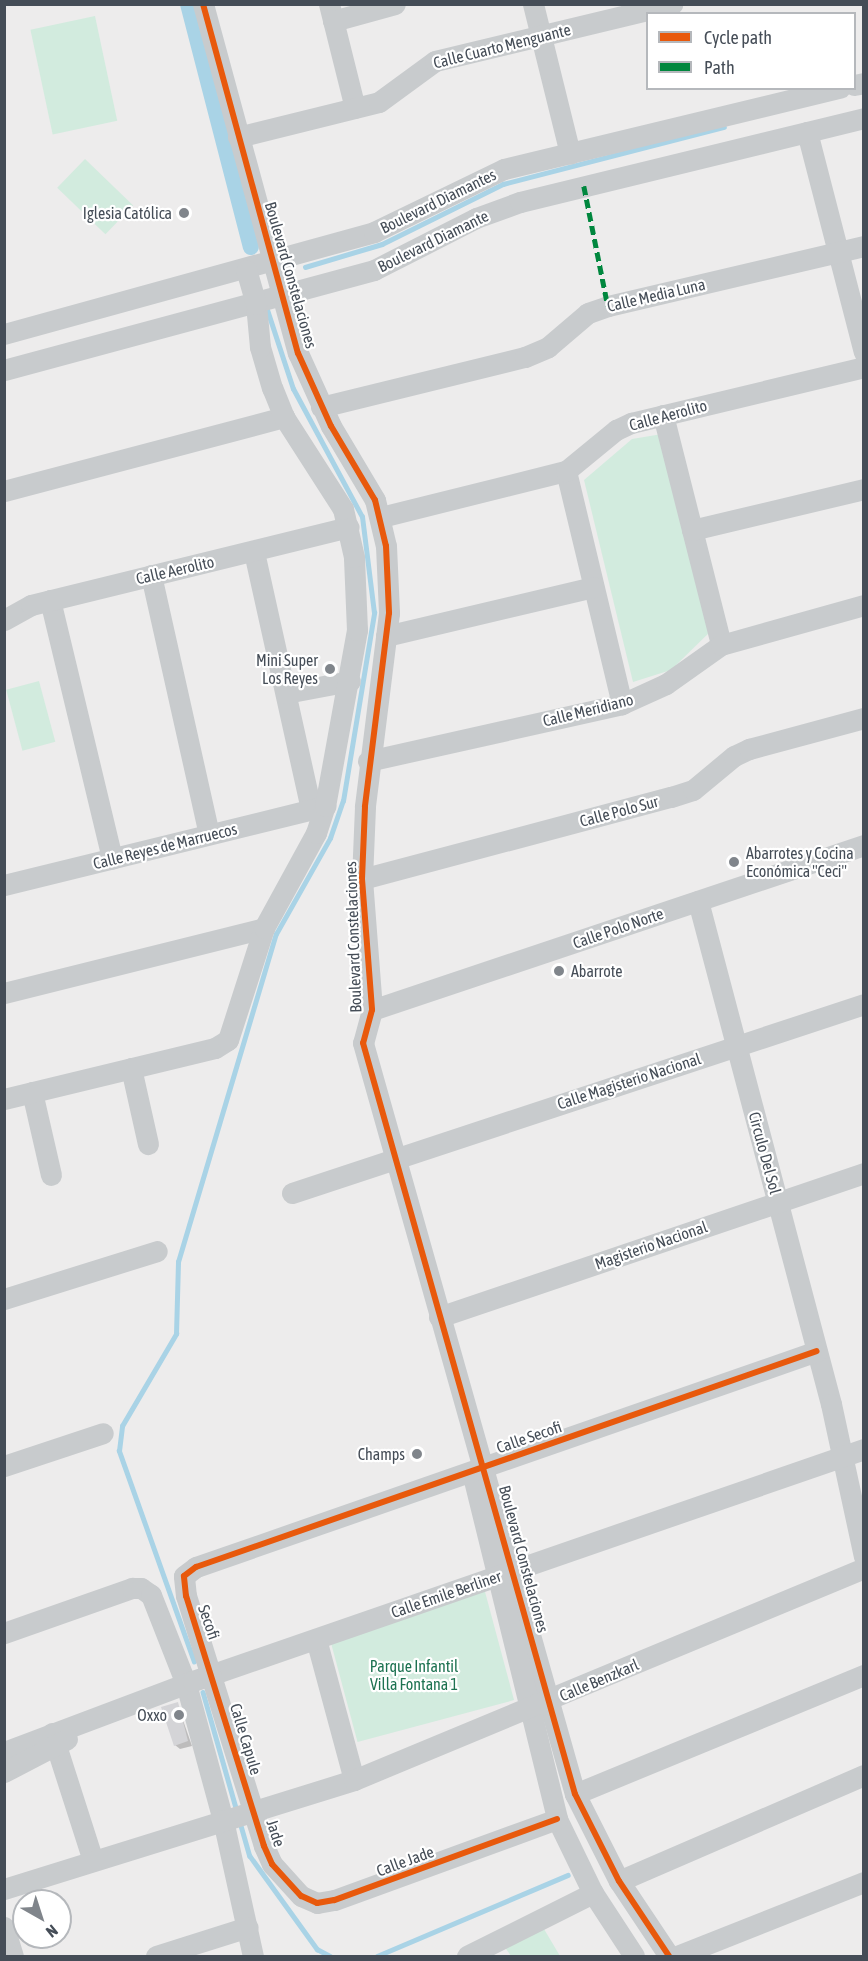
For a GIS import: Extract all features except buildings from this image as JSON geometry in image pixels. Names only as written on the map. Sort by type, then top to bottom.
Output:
[{"type":"street","name":"Boulevard Constelaciones","points":[[203,4],[298,353],[321,407],[368,486],[381,517],[390,570],[386,636],[368,761],[362,879],[372,1010],[363,1043],[473,1438],[478,1468],[538,1706],[557,1820],[573,1857],[593,1893],[634,1956]]},
{"type":"street","points":[[355,108],[331,13],[395,4]]},
{"type":"street","points":[[533,4],[570,153]]},
{"type":"street","name":"Calle Cuarto Menguante","points":[[238,137],[379,102],[435,61],[672,4]]},
{"type":"street","name":"Boulevard Diamantes","points":[[4,334],[246,270],[374,232],[504,169],[832,90]]},
{"type":"street","name":"Boulevard Diamante","points":[[4,370],[256,304],[394,263],[498,209],[864,118]]},
{"type":"street","points":[[807,132],[864,352]]},
{"type":"street","name":"Calle Media Luna","points":[[321,407],[525,357],[548,347],[588,313],[608,306],[864,246]]},
{"type":"street","points":[[4,1099],[215,1048],[231,1035],[264,928],[316,833],[318,808],[350,681],[359,592],[349,527],[328,482],[284,417],[260,347],[256,304],[246,270]]},
{"type":"street","name":"Calle Aerolito","points":[[381,517],[566,471],[616,430],[663,415],[864,367]]},
{"type":"street","points":[[663,415],[721,645]]},
{"type":"street","points":[[4,491],[284,417]]},
{"type":"street","points":[[566,471],[592,587],[622,704]]},
{"type":"street","points":[[692,530],[864,489]]},
{"type":"street","name":"Calle Aerolito","points":[[4,620],[31,604],[254,552],[349,527]]},
{"type":"street","points":[[254,552],[286,693],[318,808]]},
{"type":"street","points":[[151,575],[209,834]]},
{"type":"street","points":[[386,636],[592,587]]},
{"type":"street","points":[[50,600],[112,858]]},
{"type":"street","name":"Calle Meridiano","points":[[368,761],[622,704],[666,684],[721,645],[864,605]]},
{"type":"street","points":[[286,693],[350,681]]},
{"type":"street","name":"Calle Polo Sur","points":[[362,879],[671,798],[693,790],[749,749],[864,718]]},
{"type":"street","name":"Calle Reyes de Marruecos","points":[[4,885],[318,808]]},
{"type":"street","name":"Calle Polo Norte","points":[[372,1010],[864,845]]},
{"type":"street","name":"Circulo Del Sol","points":[[698,901],[831,1404],[864,1556]]},
{"type":"street","points":[[4,993],[264,928]]},
{"type":"street","name":"Calle Magisterio Nacional","points":[[292,1193],[864,1004]]},
{"type":"street","points":[[131,1068],[148,1144]]},
{"type":"street","points":[[32,1092],[51,1175]]},
{"type":"street","name":"Magisterio Nacional","points":[[439,1317],[864,1173]]},
{"type":"street","points":[[4,1299],[157,1251]]},
{"type":"street","name":"Calle Secofi","points":[[184,1576],[196,1567],[817,1351]]},
{"type":"street","points":[[4,1466],[103,1433]]},
{"type":"street","name":"Calle Emile Berliner","points":[[4,1772],[54,1739],[96,1717],[864,1449]]},
{"type":"street","name":"Calle Benzkarl","points":[[4,1889],[354,1780],[538,1706],[864,1568]]},
{"type":"street","name":"Secofi","points":[[184,1576],[201,1679]]},
{"type":"street","points":[[4,1633],[141,1588],[151,1595],[201,1679],[244,1813],[248,1927],[253,1956]]},
{"type":"street","points":[[316,1639],[354,1780]]},
{"type":"street","points":[[574,1794],[864,1675]]},
{"type":"street","name":"Calle Capule","points":[[201,1679],[244,1813]]},
{"type":"street","name":"Boulevard Constelaciones","points":[[538,1706],[574,1794],[599,1843],[619,1881],[669,1956]]},
{"type":"street","points":[[54,1739],[93,1861]]},
{"type":"street","name":"Calle Emile Berliner","points":[[4,1752],[54,1739]]},
{"type":"street","points":[[619,1881],[864,1775]]},
{"type":"street","name":"Jade","points":[[244,1813],[272,1864]]},
{"type":"street","name":"Calle Jade","points":[[272,1864],[301,1896],[317,1903],[334,1900],[557,1820]]},
{"type":"street","points":[[573,1857],[599,1843]]},
{"type":"street","points":[[677,1956],[864,1882]]},
{"type":"street","points":[[475,1955],[593,1893]]},
{"type":"street","points":[[4,1927],[13,1956]]},
{"type":"street","points":[[156,1956],[248,1927]]},
{"type":"green space","points":[[95,16],[117,121],[53,134],[30,30]]},
{"type":"green space","points":[[85,159],[133,206],[105,234],[57,188]]},
{"type":"green space","points":[[662,434],[713,629],[671,670],[633,682],[584,480],[632,439]]},
{"type":"green space","points":[[39,681],[55,742],[22,751],[6,690]]},
{"type":"green space","name":"Parque Infantil Villa Fontana 1","points":[[484,1588],[514,1700],[358,1742],[328,1630]]},
{"type":"green space","points":[[541,1924],[560,1956],[511,1956],[504,1946]]},
{"type":"waterway","points":[[188,4],[251,247]]},
{"type":"waterway","points":[[305,267],[382,244],[503,184],[724,127]]},
{"type":"waterway","points":[[194,1662],[119,1451],[122,1426],[176,1334],[178,1262],[276,934],[330,838],[343,801],[374,613],[362,517],[293,389],[267,310]]},
{"type":"waterway","points":[[203,1692],[237,1811]]},
{"type":"waterway","points":[[240,1822],[250,1856],[317,1949],[330,1956]]},
{"type":"waterway","points":[[377,1956],[568,1875]]},
{"type":"marked path","points":[[584,186],[608,306]]},
{"type":"cycle path","points":[[203,4],[298,353],[331,426],[375,500],[386,546],[389,613],[365,807],[362,879],[372,1010],[363,1043],[575,1794],[619,1881],[669,1956]]},
{"type":"cycle path","points":[[557,1819],[334,1900],[317,1903],[301,1896],[272,1864],[264,1846],[186,1596],[184,1576],[196,1567],[817,1351]]},
{"type":"place","name":"Iglesia Católica","points":[[184,213]]},
{"type":"place","name":"Mini Super Los Reyes","points":[[330,669]]},
{"type":"place","name":"Abarrotes y Cocina Económica ''Ceci''","points":[[734,862]]},
{"type":"place","name":"Abarrote","points":[[559,971]]},
{"type":"place","name":"Champs","points":[[417,1454]]},
{"type":"place","name":"Oxxo","points":[[179,1715]]}]
